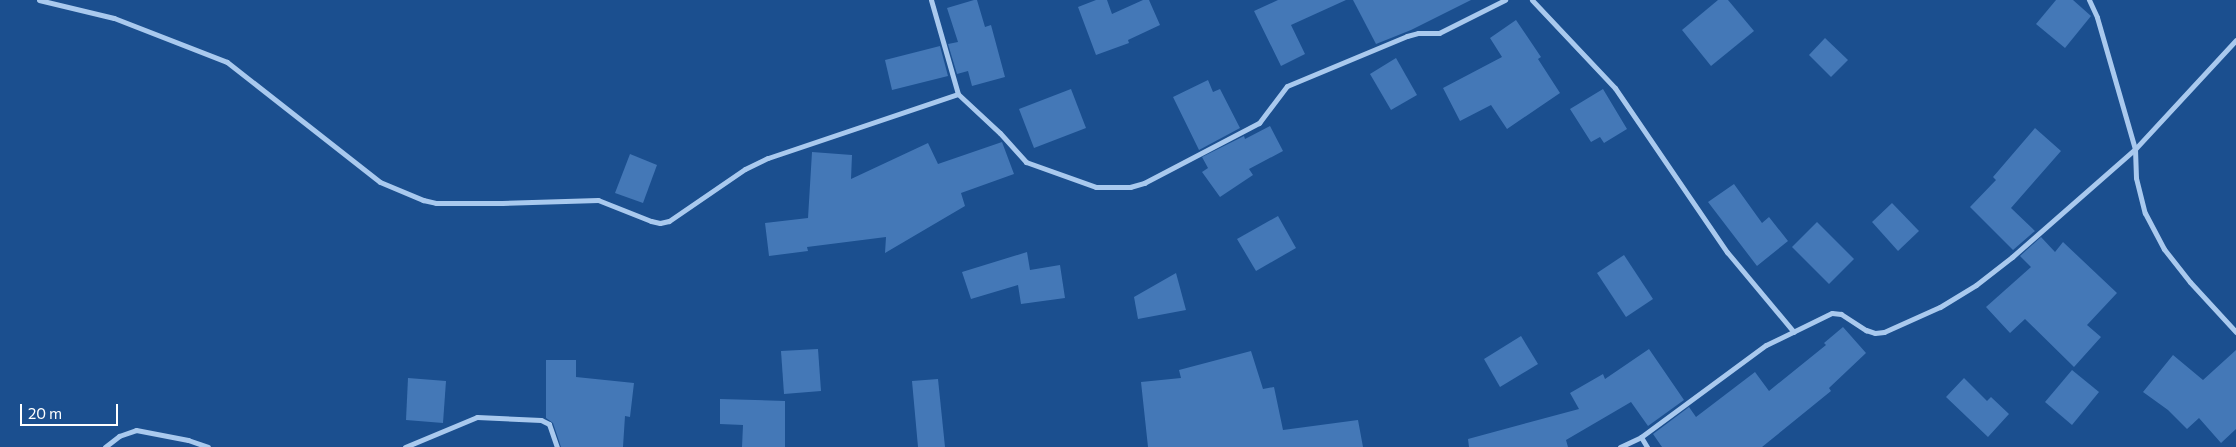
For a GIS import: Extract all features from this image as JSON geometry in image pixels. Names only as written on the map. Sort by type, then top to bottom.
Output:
[{"type":"street","points":[[39,0],[114,18],[227,62],[380,182],[414,197],[436,203],[598,200],[650,221],[669,221],[745,170],[768,158],[958,94]]},
{"type":"street","points":[[933,0],[958,94],[1000,133],[1026,162],[1096,187],[1130,187],[1144,183],[1259,123],[1287,86],[1407,36],[1418,33],[1439,33],[1505,0]]},
{"type":"street","points":[[1532,0],[1615,88],[1727,252],[1794,332]]},
{"type":"street","points":[[2089,0],[2097,17],[2135,149],[2136,178],[2145,213],[2164,249],[2190,282],[2236,332]]},
{"type":"street","points":[[1620,447],[1641,437],[1766,345],[1832,313],[1841,314],[1866,330],[1875,333],[1884,332],[1940,307],[1976,285],[2012,257],[2135,149],[2236,40]]},
{"type":"street","points":[[405,447],[477,417],[541,420],[549,424],[557,447]]},
{"type":"street","points":[[105,447],[119,436],[136,430],[188,440],[208,447]]},
{"type":"street","points":[[1641,437],[1647,447]]},
{"type":"building","points":[[977,0],[985,27],[991,25],[1005,77],[972,86],[968,71],[957,74],[948,44],[958,42],[947,8]]},
{"type":"building","points":[[1096,0],[1107,0],[1112,14],[1143,0],[1149,0],[1160,25],[1128,40],[1129,43],[1096,55],[1078,7]]},
{"type":"building","points":[[1278,0],[1346,0],[1291,25],[1305,54],[1281,66],[1254,11]]},
{"type":"building","points":[[1353,0],[1471,0],[1411,30],[1376,44]]},
{"type":"building","points":[[1718,0],[1728,0],[1754,31],[1711,66],[1682,30]]},
{"type":"building","points":[[2056,0],[2073,0],[2091,16],[2065,48],[2036,24]]},
{"type":"building","points":[[1516,20],[1541,57],[1538,59],[1560,93],[1507,129],[1491,105],[1460,121],[1443,88],[1502,57],[1490,38]]},
{"type":"building","points":[[1825,38],[1848,60],[1831,77],[1809,55]]},
{"type":"building","points":[[940,46],[948,76],[892,90],[885,60]]},
{"type":"building","points":[[1396,58],[1417,95],[1391,110],[1370,74]]},
{"type":"building","points":[[1208,80],[1213,92],[1220,89],[1240,128],[1199,150],[1173,97]]},
{"type":"building","points":[[1071,89],[1086,128],[1034,148],[1019,109]]},
{"type":"building","points":[[1603,89],[1627,129],[1604,143],[1600,137],[1591,142],[1570,109]]},
{"type":"building","points":[[1270,126],[1283,151],[1249,169],[1253,175],[1220,197],[1202,172],[1208,168],[1202,157],[1244,136],[1245,139]]},
{"type":"building","points":[[2035,128],[2061,151],[2011,208],[2035,231],[2013,250],[1970,207],[1996,180],[1993,177]]},
{"type":"building","points":[[1002,142],[1014,174],[961,193],[965,206],[885,253],[886,237],[807,247],[808,251],[769,256],[765,223],[808,218],[812,152],[852,155],[851,179],[928,143],[938,164]]},
{"type":"building","points":[[630,154],[657,165],[643,203],[615,193]]},
{"type":"building","points":[[1734,184],[1762,223],[1769,217],[1788,241],[1757,266],[1708,202]]},
{"type":"building","points":[[1892,203],[1919,231],[1898,251],[1872,222]]},
{"type":"building","points":[[1278,216],[1296,248],[1256,271],[1237,239]]},
{"type":"building","points":[[1817,222],[1854,259],[1829,284],[1792,247]]},
{"type":"building","points":[[2041,237],[2055,252],[2063,242],[2117,293],[2087,325],[2101,337],[2074,367],[2025,319],[2010,333],[1986,307],[2031,267],[2020,256]]},
{"type":"building","points":[[1027,252],[1030,270],[1060,265],[1065,298],[1021,304],[1018,285],[971,299],[962,272]]},
{"type":"building","points":[[1624,255],[1653,299],[1626,317],[1597,273]]},
{"type":"building","points":[[1176,273],[1186,310],[1138,319],[1134,297]]},
{"type":"building","points":[[1843,327],[1866,353],[1829,388],[1831,391],[1762,447],[1662,447],[1653,434],[1689,407],[1696,417],[1755,372],[1769,391],[1826,345],[1824,343]]},
{"type":"building","points":[[1521,336],[1538,364],[1500,387],[1484,359]]},
{"type":"building","points":[[818,349],[821,391],[784,394],[781,351]]},
{"type":"building","points":[[1649,349],[1684,400],[1648,426],[1631,402],[1566,440],[1568,447],[1469,447],[1468,439],[1579,409],[1570,393],[1603,374],[1605,379]]},
{"type":"building","points":[[2236,350],[2236,429],[2221,443],[2199,418],[2187,429],[2168,410],[2143,392],[2173,355],[2203,380]]},
{"type":"building","points":[[1251,351],[1263,389],[1274,387],[1283,430],[1358,420],[1363,447],[1148,447],[1141,382],[1181,378],[1179,370]]},
{"type":"building","points":[[546,360],[576,360],[576,377],[634,383],[630,417],[625,416],[623,447],[561,447],[553,423],[546,418]]},
{"type":"building","points":[[2072,370],[2099,392],[2072,425],[2045,402]]},
{"type":"building","points":[[408,378],[446,381],[443,423],[406,420]]},
{"type":"building","points":[[1964,378],[1987,401],[1991,397],[2009,414],[1988,437],[1946,397]]},
{"type":"building","points":[[938,379],[945,447],[918,447],[912,381]]},
{"type":"building","points":[[720,399],[785,401],[785,447],[742,447],[743,425],[720,424]]}]
